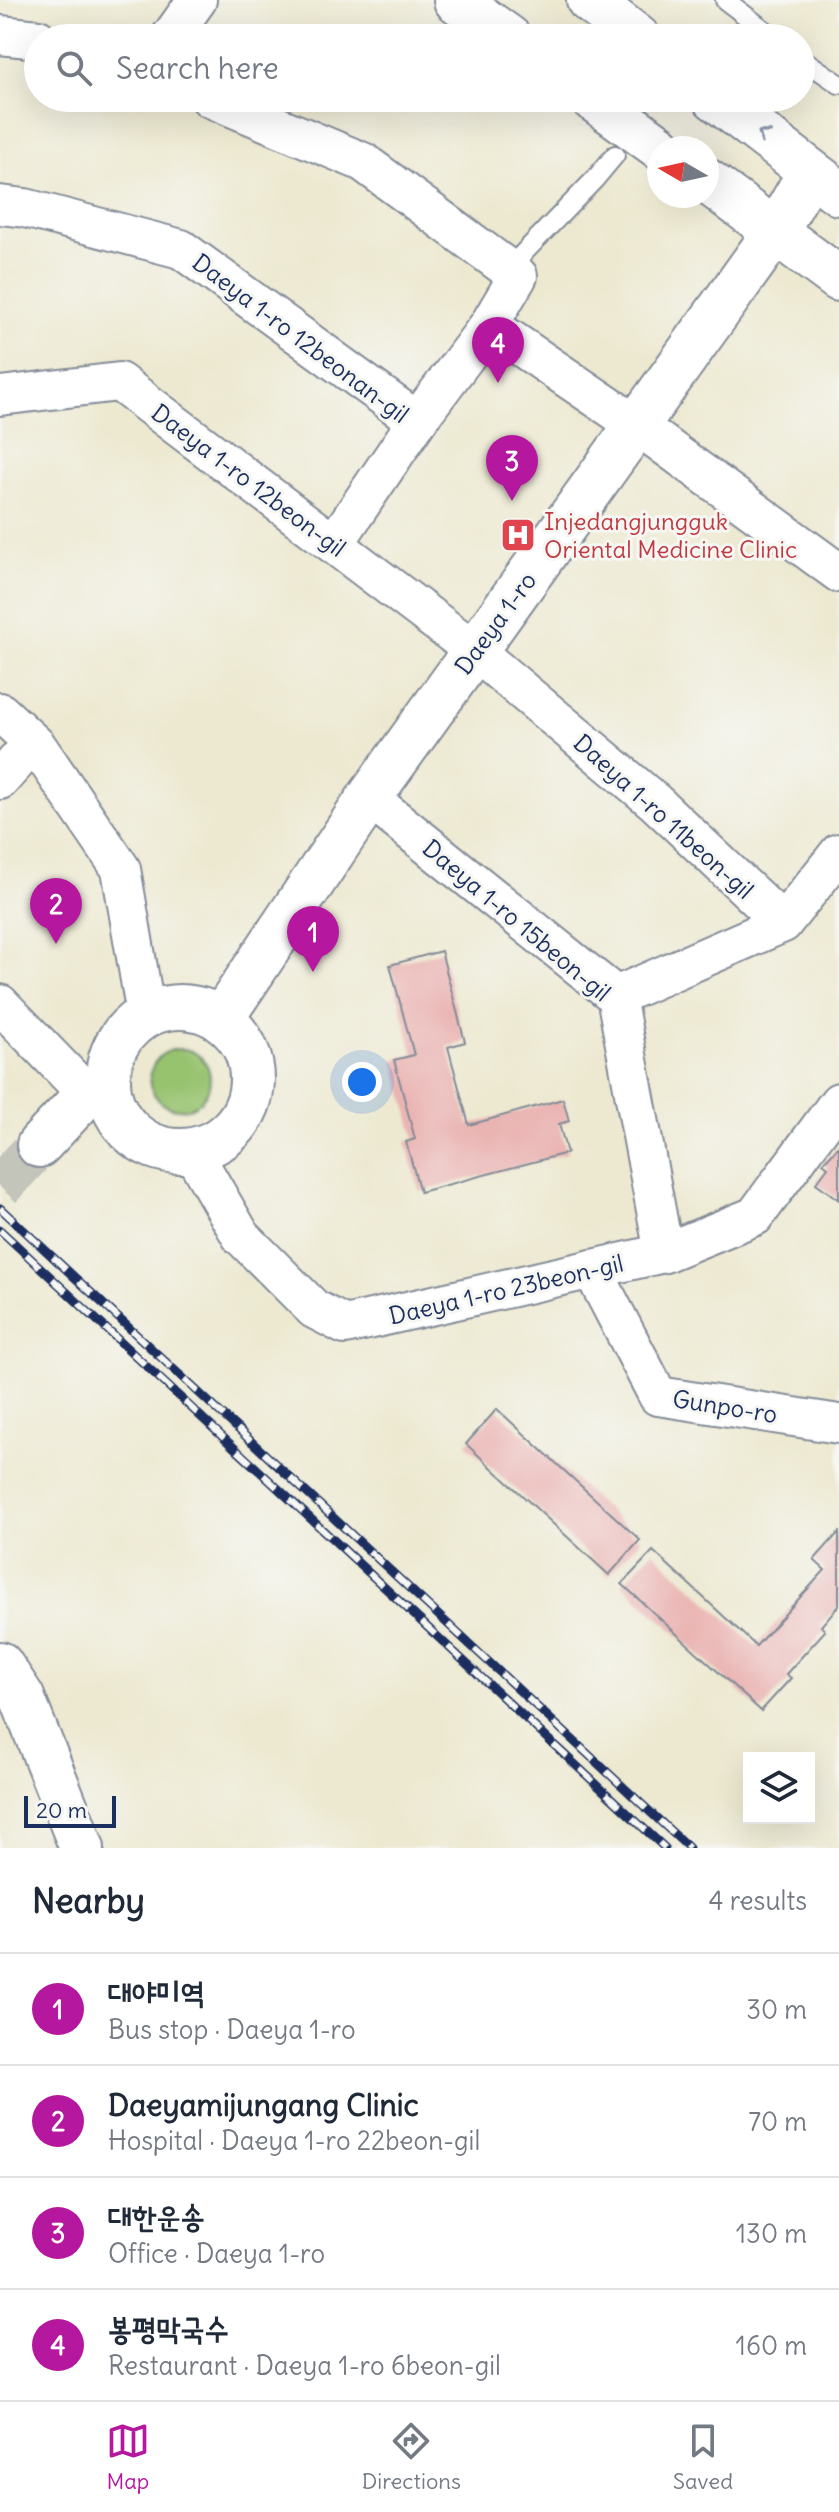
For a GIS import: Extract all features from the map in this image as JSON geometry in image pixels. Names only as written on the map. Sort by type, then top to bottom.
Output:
[{"type":"street","points":[[180,24],[197,0]]},
{"type":"street","points":[[456,0],[489,24]]},
{"type":"street","points":[[589,0],[620,24]]},
{"type":"street","points":[[0,35],[24,38]]},
{"type":"street","points":[[243,112],[363,162],[518,276],[489,325],[417,421]]},
{"type":"street","points":[[611,112],[647,138]]},
{"type":"street","points":[[733,112],[825,183]]},
{"type":"street","name":"Daeya 1-ro","points":[[221,1019],[369,798],[776,231],[825,183]]},
{"type":"street","points":[[719,190],[839,279]]},
{"type":"street","name":"Daeya 1-ro 12beonan-gil","points":[[0,205],[25,208],[181,249],[417,421],[334,544]]},
{"type":"street","points":[[489,325],[638,426],[839,573]]},
{"type":"street","name":"Daeya 1-ro 12beon-gil","points":[[0,396],[119,382],[475,651]]},
{"type":"street","name":"Daeya 1-ro 11beon-gil","points":[[475,651],[655,802],[783,923]]},
{"type":"street","points":[[0,712],[33,743],[121,869],[146,1015]]},
{"type":"street","points":[[0,780],[33,743]]},
{"type":"street","name":"Daeya 1-ro 15beon-gil","points":[[369,798],[616,996],[664,1253]]},
{"type":"street","points":[[616,996],[783,923],[839,853]]},
{"type":"street","points":[[0,1004],[98,1094],[131,1132],[149,1145],[170,1151],[192,1151],[218,1141],[239,1121],[250,1095],[251,1067],[241,1040],[221,1019],[204,1010],[164,1008],[146,1015],[127,1029],[115,1049],[98,1094],[39,1145]]},
{"type":"street","name":"Daeya 1-ro 23beon-gil","points":[[192,1151],[241,1236],[314,1309],[345,1325],[664,1253],[755,1216],[839,1102]]},
{"type":"street","name":"Gunpo-ro","points":[[592,1269],[658,1396],[839,1424]]},
{"type":"street","points":[[0,1664],[22,1697],[82,1848]]},
{"type":"lane","points":[[725,0],[757,24]]},
{"type":"lane","points":[[815,68],[839,84]]},
{"type":"lane","points":[[508,269],[615,155]]},
{"type":"green space","points":[[180,1049],[192,1051],[201,1058],[208,1067],[208,1091],[201,1100],[192,1107],[180,1109],[168,1107],[159,1100],[152,1091],[150,1079],[152,1067],[159,1058],[168,1051]]},
{"type":"building","points":[[441,951],[465,1042],[448,1047],[469,1125],[563,1099],[569,1121],[559,1124],[567,1153],[420,1192],[406,1142],[415,1139],[394,1060],[414,1055],[390,965]]},
{"type":"building","points":[[839,1146],[839,1200],[816,1183],[828,1167],[823,1163]]},
{"type":"building","points":[[497,1409],[640,1540],[609,1575],[466,1444]]},
{"type":"building","points":[[839,1532],[839,1605],[821,1626],[825,1631],[786,1674],[791,1678],[761,1711],[622,1584],[653,1551],[756,1646],[825,1570],[814,1560]]},
{"type":"tunnel","points":[[0,1187],[39,1145]]},
{"type":"railway","points":[[0,1208],[689,1848]]},
{"type":"railway","points":[[0,1230],[665,1848]]},
{"type":"place","name":"봉평막국수","points":[[498,383]]},
{"type":"place","name":"대한운송","points":[[512,501]]},
{"type":"place","name":"Injedangjungguk Oriental Medicine Clinic","points":[[518,535]]},
{"type":"place","name":"Daeyamijungang Clinic","points":[[56,944]]},
{"type":"place","name":"대야미역","points":[[313,972]]}]
